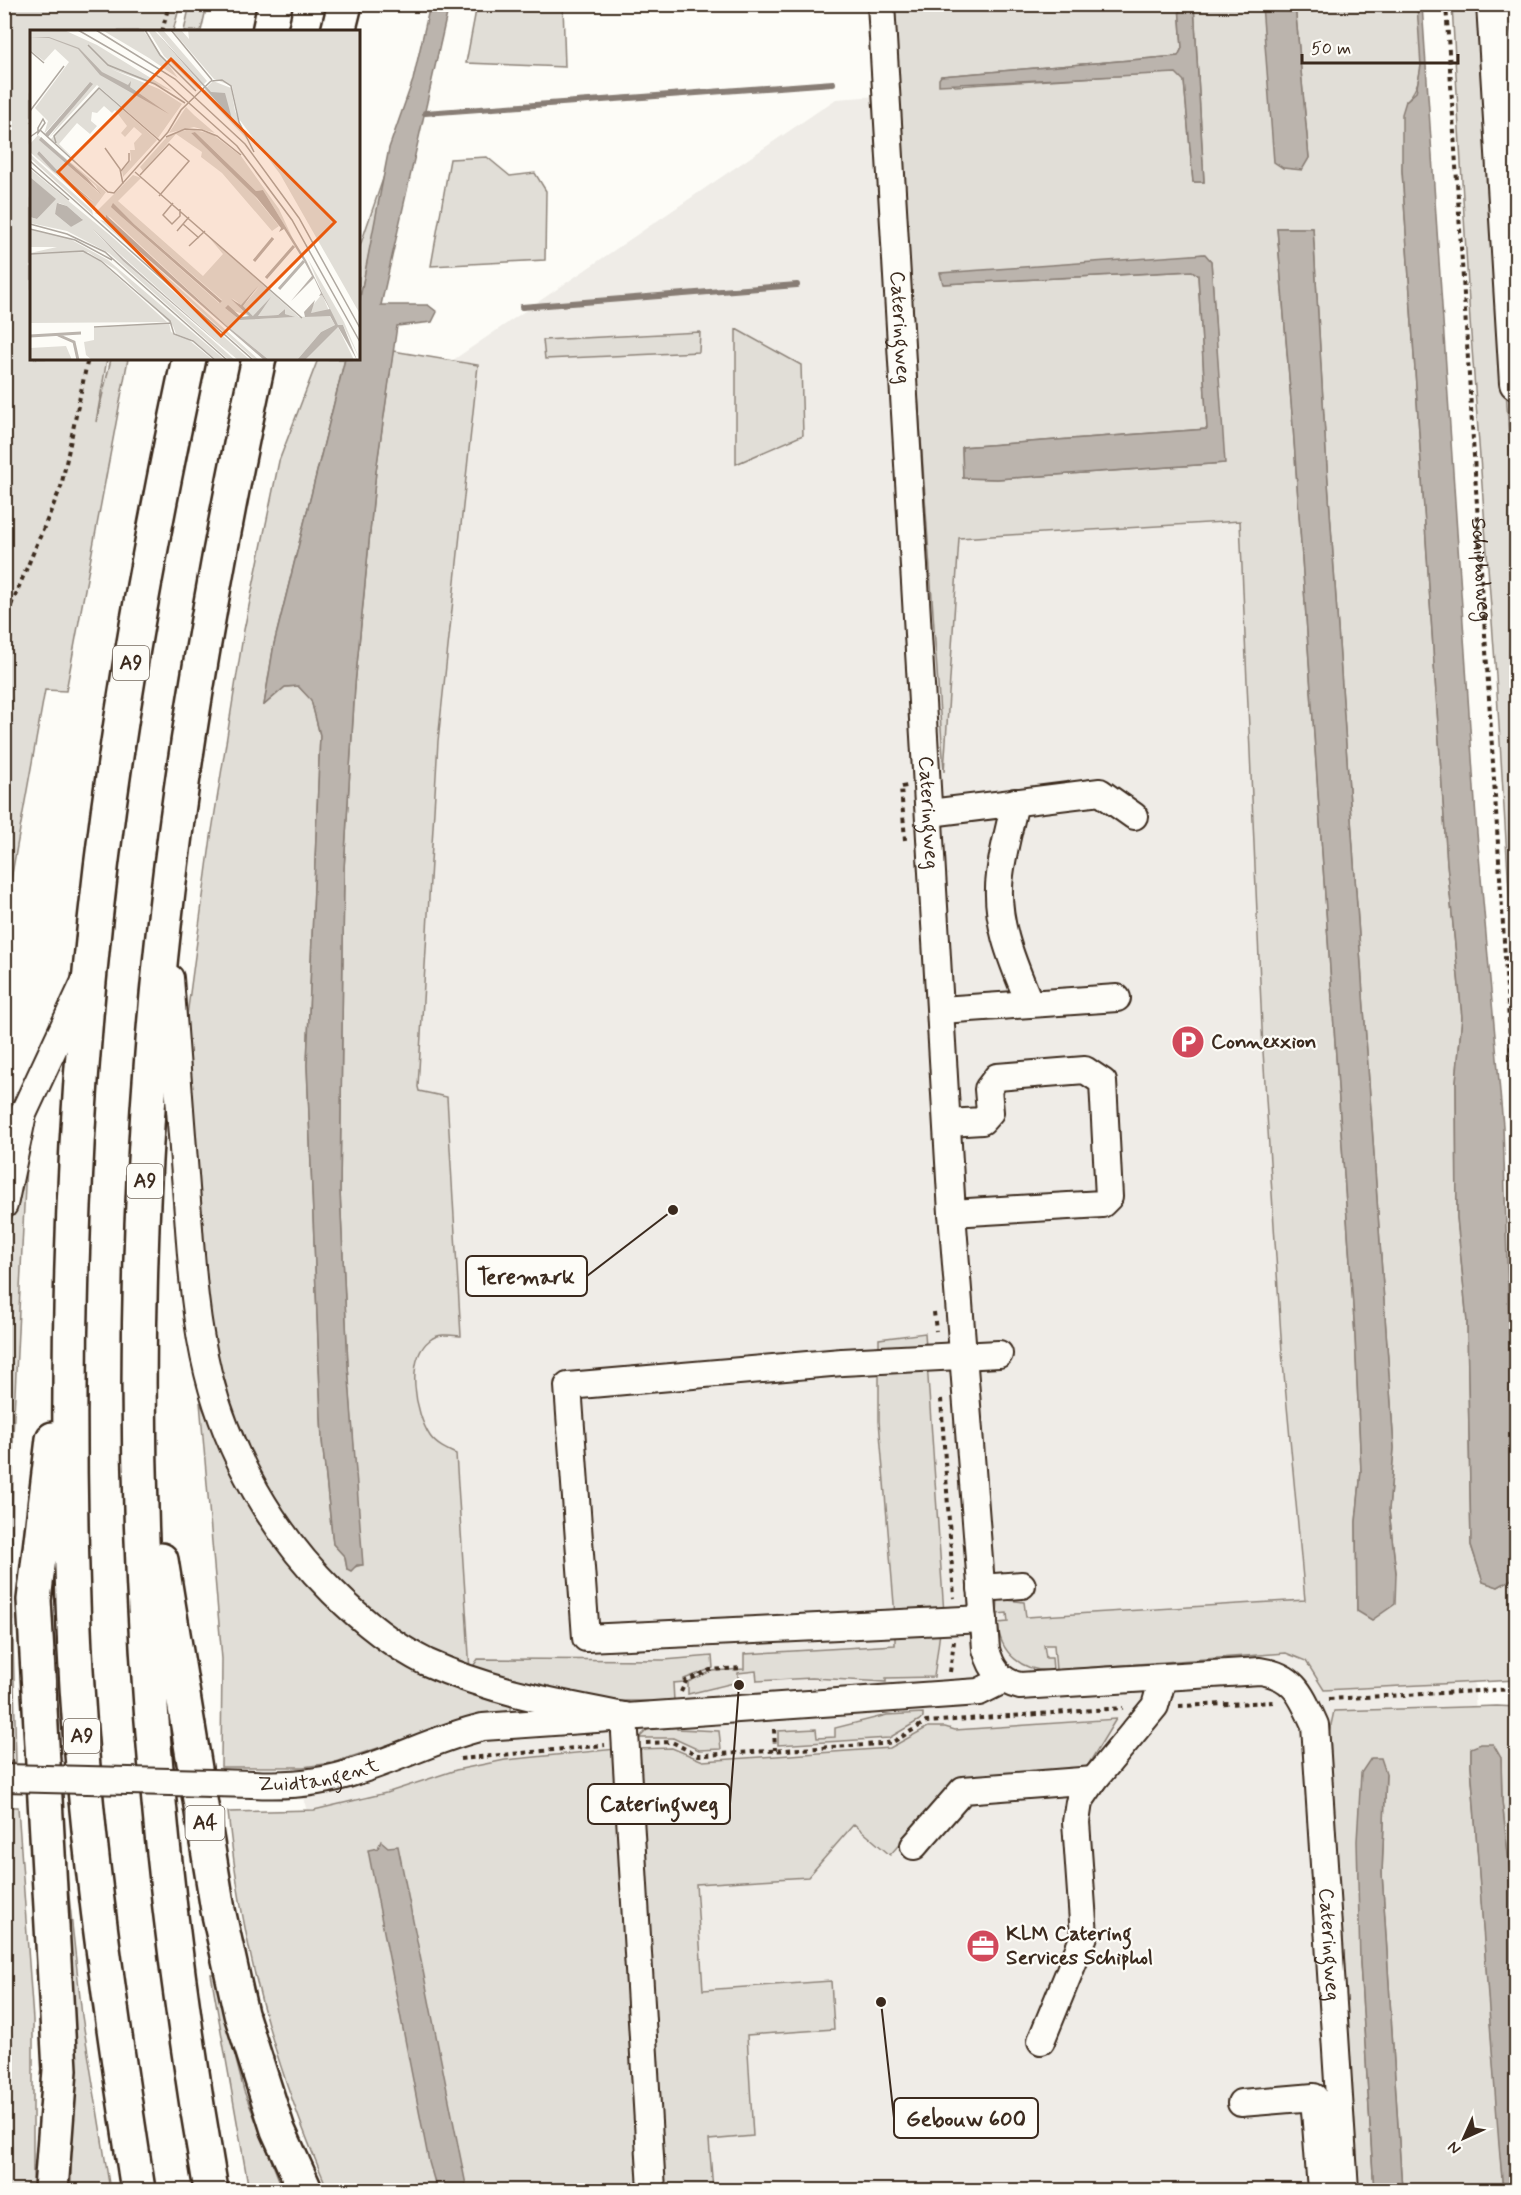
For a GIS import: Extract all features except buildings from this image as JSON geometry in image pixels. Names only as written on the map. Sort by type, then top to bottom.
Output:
[{"type":"highway","points":[[269,30],[275,4]]},
{"type":"highway","points":[[338,30],[345,4]]},
{"type":"highway","name":"A9","points":[[138,2190],[95,1884],[82,1738],[73,1594],[71,1279],[78,1125],[90,970],[122,719],[166,471],[189,360]]},
{"type":"highway","name":"A9","points":[[212,2190],[201,2132],[162,1836],[143,1568],[140,1310],[151,1056],[165,916],[188,738],[213,583],[260,360]]},
{"type":"highway","name":"A9","points":[[51,2190],[60,2070],[34,1600],[71,1279]]},
{"type":"highway","name":"A4","points":[[141,1446],[197,1769],[218,1910],[241,2014],[278,2130],[304,2190]]},
{"type":"main road","points":[[1492,4],[1516,383]]},
{"type":"street","name":"Cateringweg","points":[[881,4],[952,1213],[981,1588],[989,1661],[1003,1680],[1013,1685],[1260,1671],[1278,1673],[1292,1683],[1304,1701],[1315,1725],[1345,2190]]},
{"type":"street","points":[[930,813],[1100,792],[1134,816]]},
{"type":"street","points":[[1015,802],[1000,876],[1000,912],[1007,946],[1030,1004]]},
{"type":"street","name":"A9","points":[[165,916],[194,1289],[208,1372],[238,1457],[266,1508],[298,1554],[343,1602],[380,1632],[424,1660],[466,1678],[529,1698],[624,1716]]},
{"type":"street","name":"A9","points":[[4,1205],[22,1114],[90,970]]},
{"type":"street","points":[[941,1010],[1117,998]]},
{"type":"street","points":[[948,1123],[982,1121],[990,1112],[988,1089],[997,1077],[1085,1070],[1103,1082],[1109,1197],[1102,1204],[952,1213]]},
{"type":"street","points":[[984,1619],[586,1638],[568,1386],[842,1362],[999,1354]]},
{"type":"street","points":[[981,1588],[1022,1585]]},
{"type":"street","points":[[1041,2041],[1084,1936],[1076,1822],[1079,1802],[1094,1780],[1155,1706],[1163,1678]]},
{"type":"street","points":[[652,2190],[624,1716],[979,1692],[1003,1680]]},
{"type":"street","name":"Zuidtangent","points":[[4,1778],[278,1785],[328,1779],[358,1771],[434,1740],[483,1727],[624,1716]]},
{"type":"street","points":[[914,1846],[963,1790],[1094,1780]]},
{"type":"street","points":[[1241,2103],[1314,2097],[1320,2190]]},
{"type":"path","points":[[162,30],[169,4]]},
{"type":"path","name":"Schipholweg","points":[[1446,4],[1516,1135]]},
{"type":"path","points":[[4,622],[61,487],[88,360]]},
{"type":"path","points":[[681,1699],[681,1690],[686,1681],[710,1670],[742,1668]]},
{"type":"path","points":[[451,1760],[668,1741],[697,1755],[889,1743],[926,1722],[1155,1706],[1304,1701],[1516,1689]]},
{"type":"path","points":[[774,1729],[775,1750]]},
{"type":"shaded area","points":[[5,4],[180,5],[173,30],[30,30],[30,360],[107,360],[96,422],[111,360],[128,360],[66,691],[45,690],[5,913]]},
{"type":"shaded area","points":[[190,4],[207,5],[201,30],[184,30]]},
{"type":"shaded area","points":[[430,5],[449,5],[381,305],[428,305],[437,312],[432,322],[397,326],[376,471],[355,685],[344,869],[340,1191],[348,1366],[363,1565],[357,1565],[351,1571],[347,1569],[345,1557],[333,1544],[322,1440],[307,1065],[320,735],[311,700],[298,686],[285,687],[264,705],[274,644],[345,360],[360,360],[360,298],[389,148],[413,80]]},
{"type":"shaded area","points":[[477,5],[563,5],[565,67],[466,63]]},
{"type":"shaded area","points":[[891,5],[1179,5],[1182,48],[1178,56],[942,76],[955,86],[1177,72],[1184,80],[1193,182],[1204,182],[1194,5],[1262,5],[1309,158],[1295,5],[1417,5],[1421,69],[1413,92],[1406,101],[1402,170],[1447,863],[1462,1017],[1456,1082],[1457,1217],[1467,1322],[1471,1545],[1483,1582],[1498,1587],[1512,1579],[1516,1564],[1516,1680],[1324,1690],[1306,1661],[1286,1653],[1056,1670],[1054,1645],[1044,1645],[1046,1658],[1052,1658],[1053,1670],[1042,1670],[1023,1664],[1008,1652],[999,1634],[998,1623],[1008,1622],[1007,1613],[997,1614],[998,1599],[1024,1602],[1026,1617],[1305,1600],[1282,1352],[1263,1051],[1240,521],[959,538],[944,772]],"holes":[[[1277,228],[1313,228],[1326,453],[1394,1448],[1389,1510],[1396,1573],[1357,1611],[1356,1522],[1361,1471],[1355,1335],[1293,426]],[[1204,254],[1211,261],[1224,463],[997,479],[963,478],[962,447],[1207,429],[1198,275],[1192,271],[943,284]]]},
{"type":"shaded area","points":[[1179,5],[1194,5],[1204,182],[1193,182],[1184,81],[1176,73],[939,85],[941,76],[1178,56],[1182,48]]},
{"type":"shaded area","points":[[1262,5],[1295,5],[1309,158],[1302,170],[1283,168],[1274,162]]},
{"type":"shaded area","points":[[1417,5],[1422,5],[1477,833],[1503,1126],[1516,1562],[1512,1579],[1498,1587],[1483,1582],[1471,1545],[1467,1322],[1457,1217],[1456,1082],[1462,1017],[1447,863],[1402,170],[1402,114],[1406,101],[1416,92],[1421,66]]},
{"type":"shaded area","points":[[1452,5],[1483,5],[1516,554],[1516,1005],[1496,676],[1470,321]]},
{"type":"shaded area","points":[[1503,5],[1516,5],[1516,199]]},
{"type":"shaded area","points":[[1399,59],[1498,2190],[403,2190],[275,1686],[412,388],[836,99]]},
{"type":"shaded area","points":[[487,157],[510,176],[535,173],[546,191],[545,260],[431,266],[450,159]]},
{"type":"shaded area","points":[[386,170],[360,298],[360,246]]},
{"type":"shaded area","points":[[1277,228],[1313,228],[1326,453],[1394,1448],[1389,1510],[1396,1573],[1395,1604],[1372,1620],[1357,1611],[1356,1522],[1361,1471],[1355,1335],[1293,426]]},
{"type":"shaded area","points":[[1205,254],[1211,261],[1225,463],[997,479],[963,478],[962,447],[1207,429],[1198,275],[1192,271],[943,284],[940,273]]},
{"type":"shaded area","points":[[736,329],[801,365],[803,435],[736,464]]},
{"type":"shaded area","points":[[700,332],[699,352],[545,359],[543,340]]},
{"type":"shaded area","points":[[393,351],[478,365],[438,741],[418,1087],[419,1091],[447,1097],[461,1336],[441,1335],[430,1340],[422,1349],[417,1360],[415,1373],[420,1414],[430,1436],[445,1449],[456,1454],[470,1671],[478,1659],[664,1660],[712,1656],[713,1668],[684,1679],[684,1682],[673,1683],[674,1701],[599,1701],[469,1673],[398,1635],[345,1592],[278,1507],[229,1416],[209,1355],[179,1075],[211,837],[244,630],[279,461],[318,360],[345,360],[274,644],[264,705],[285,687],[298,686],[311,699],[320,735],[307,1065],[322,1440],[333,1544],[345,1557],[347,1569],[362,1565],[348,1366],[340,1191],[344,869],[355,685],[376,471]]},
{"type":"shaded area","points":[[27,1144],[13,1435],[12,1600],[16,1762],[4,1762],[4,1239]]},
{"type":"shaded area","points":[[925,1333],[944,1614],[895,1616],[879,1421],[879,1339]]},
{"type":"shaded area","points":[[200,1402],[228,1466],[270,1533],[303,1577],[511,1703],[511,1712],[427,1732],[332,1763],[303,1767],[221,1767],[222,1659]]},
{"type":"shaded area","points":[[940,1632],[934,1677],[886,1678],[886,1682],[812,1678],[757,1681],[756,1671],[738,1673],[738,1682],[688,1694],[688,1682],[711,1671],[744,1669],[744,1654],[895,1645],[895,1633]]},
{"type":"shaded area","points":[[1516,1707],[1516,1927],[1502,1801],[1501,1758],[1471,1749],[1471,1765],[1503,2190],[1402,2190],[1382,1873],[1386,1773],[1360,1962],[1374,2190],[1358,2190],[1329,1734],[1334,1711]]},
{"type":"shaded area","points":[[923,1713],[923,1718],[889,1738],[778,1745],[778,1731],[816,1729],[817,1738],[835,1737],[835,1728],[887,1715]]},
{"type":"shaded area","points":[[1116,1719],[1082,1775],[952,1784],[890,1855],[854,1824],[808,1877],[696,1884],[703,1990],[831,1981],[834,2029],[747,2035],[753,2136],[709,2140],[713,2190],[664,2190],[637,1749],[672,1748],[703,1761],[890,1748],[928,1727],[945,1727],[955,1730]]},
{"type":"shaded area","points":[[676,1724],[677,1729],[719,1731],[721,1749],[699,1750],[673,1738],[639,1738],[649,1728]]},
{"type":"shaded area","points":[[1481,1744],[1493,1744],[1501,1758],[1502,1801],[1516,1927],[1516,2190],[1503,2190],[1499,2145],[1471,1765],[1471,1748]]},
{"type":"shaded area","points":[[616,1749],[641,2190],[328,2190],[291,2097],[263,2005],[242,1911],[228,1812],[314,1810],[386,1793],[456,1770],[505,1760]]},
{"type":"shaded area","points":[[1371,1758],[1381,1758],[1386,1773],[1382,1873],[1402,2190],[1374,2190],[1360,1962],[1357,1841],[1361,1773]]},
{"type":"shaded area","points":[[56,1776],[82,2016],[110,2190],[71,2190],[71,2015]]},
{"type":"shaded area","points":[[5,1807],[18,1807],[33,2020],[33,2190],[5,2190]]},
{"type":"shaded area","points":[[381,1841],[388,1847],[398,1846],[467,2190],[437,2190],[429,2162],[368,1850],[378,1848]]},
{"type":"shaded area","points":[[211,1974],[214,1974],[244,2091],[283,2190],[249,2190]]},
{"type":"waterway","points":[[425,113],[833,83]]},
{"type":"waterway","points":[[522,307],[797,285]]},
{"type":"place","name":"Connexxion","points":[[1188,1042]]},
{"type":"place","name":"Teremark","points":[[673,1210]]},
{"type":"place","name":"Cateringweg","points":[[739,1685]]},
{"type":"place","name":"KLM Catering Services Schiphol","points":[[983,1946]]},
{"type":"place","name":"Gebouw 600","points":[[881,2002]]}]
